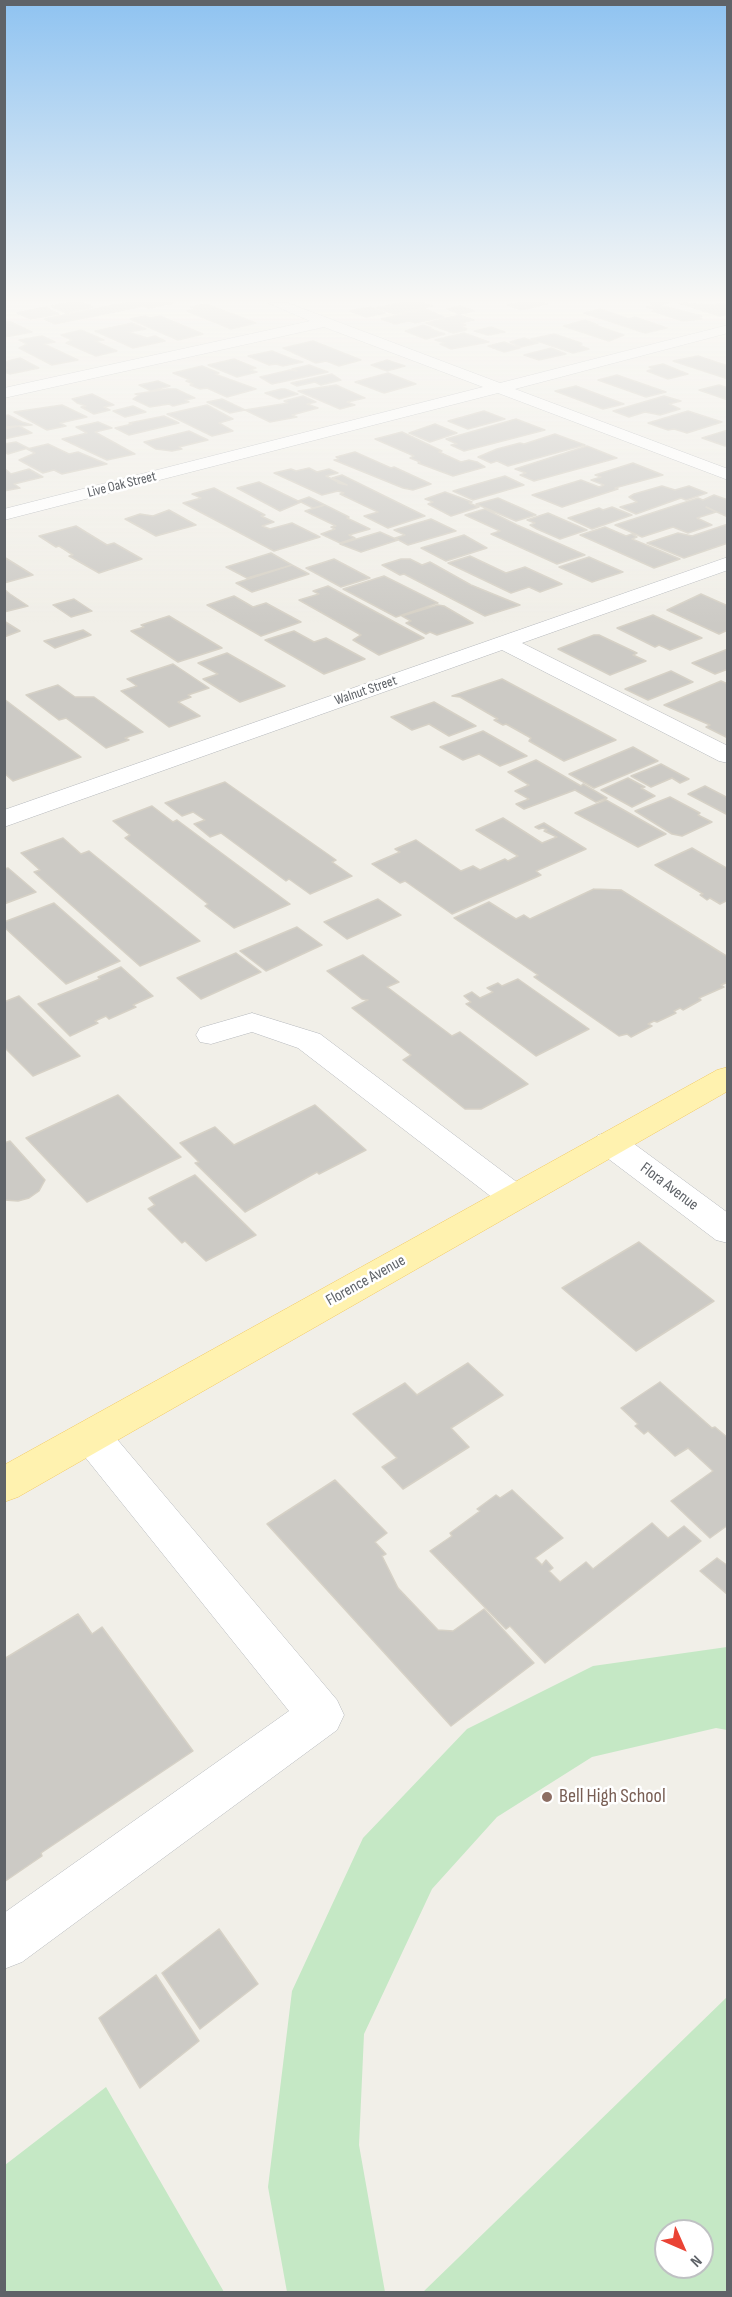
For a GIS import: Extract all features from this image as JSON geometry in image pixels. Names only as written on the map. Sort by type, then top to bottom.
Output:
[{"type":"main road","name":"Florence Avenue","points":[[4,1485],[728,1077]]},
{"type":"street","name":"Live Oak Street","points":[[4,515],[412,410]]},
{"type":"street","points":[[557,410],[728,475]]},
{"type":"street","name":"Walnut Street","points":[[4,819],[728,563]]},
{"type":"street","points":[[503,642],[728,756]]},
{"type":"street","points":[[211,1035],[252,1022],[309,1041],[514,1197]]},
{"type":"street","name":"Flora Avenue","points":[[610,1143],[728,1231]]},
{"type":"street","points":[[4,1944],[321,1715],[91,1436]]},
{"type":"green space","points":[[727,1647],[727,1730],[716,1728],[592,1757],[497,1817],[432,1889],[364,2034],[359,2145],[385,2292],[287,2292],[268,2187],[292,1991],[363,1838],[467,1729],[593,1666]]},
{"type":"green space","points":[[727,1997],[727,2292],[423,2292]]},
{"type":"green space","points":[[106,2087],[224,2292],[5,2292],[5,2165]]},
{"type":"building","points":[[73,410],[87,417],[60,423],[66,426],[47,430],[14,412]]},
{"type":"building","points":[[87,410],[109,410],[94,414]]},
{"type":"building","points":[[142,410],[146,412],[125,417],[113,411]]},
{"type":"building","points":[[184,410],[217,410],[233,419],[219,423],[233,431],[212,436],[167,414]]},
{"type":"building","points":[[224,410],[244,410],[230,413]]},
{"type":"building","points":[[245,410],[310,410],[292,415],[297,417],[270,422]]},
{"type":"building","points":[[676,410],[660,415],[645,412],[629,417],[613,411]]},
{"type":"building","points":[[484,411],[505,419],[468,429],[448,421]]},
{"type":"building","points":[[688,411],[722,422],[687,433],[674,429],[668,430],[648,423]]},
{"type":"building","points":[[8,415],[32,425],[6,427],[4,416]]},
{"type":"building","points":[[164,416],[179,423],[129,435],[115,428],[132,424],[129,423]]},
{"type":"building","points":[[516,419],[545,430],[464,451],[451,445],[457,444],[446,439]]},
{"type":"building","points":[[98,422],[112,428],[95,432],[135,454],[107,460],[62,439],[87,433],[76,427]]},
{"type":"building","points":[[435,424],[457,433],[430,442],[409,433]]},
{"type":"building","points":[[19,426],[32,433],[4,439],[4,429]]},
{"type":"building","points":[[728,430],[728,445],[725,446],[702,438]]},
{"type":"building","points":[[189,431],[208,440],[172,451],[156,449],[144,442]]},
{"type":"building","points":[[402,432],[461,462],[469,460],[485,467],[453,476],[418,463],[420,462],[410,458],[414,456],[375,439]]},
{"type":"building","points":[[555,434],[585,445],[508,466],[497,461],[491,463],[478,457],[497,449],[524,444]]},
{"type":"building","points":[[16,442],[28,448],[8,454],[4,452],[4,444]]},
{"type":"building","points":[[48,444],[69,454],[78,452],[107,464],[62,474],[54,470],[43,473],[19,460],[35,453],[27,449]]},
{"type":"building","points":[[587,446],[617,458],[534,481],[520,475],[526,473],[515,469]]},
{"type":"building","points":[[355,452],[431,484],[413,490],[403,488],[334,460],[339,459],[336,457]]},
{"type":"building","points":[[633,463],[663,475],[615,488],[618,489],[562,507],[532,495],[581,480],[599,487],[604,485],[591,480],[601,477],[595,475]]},
{"type":"building","points":[[4,468],[11,474],[29,469],[43,477],[14,484],[20,488],[4,491]]},
{"type":"building","points":[[309,468],[317,472],[329,469],[338,473],[326,476],[340,483],[338,483],[347,485],[332,478],[342,475],[425,516],[388,528],[364,516],[378,512],[340,494],[344,493],[338,491],[322,495],[274,473]]},
{"type":"building","points":[[505,476],[524,485],[473,500],[453,491]]},
{"type":"building","points":[[259,482],[298,501],[309,497],[325,505],[313,508],[301,502],[280,511],[237,488]]},
{"type":"building","points":[[662,486],[675,490],[689,486],[707,493],[686,500],[681,498],[636,514],[620,507],[637,502],[629,497],[634,494]]},
{"type":"building","points":[[214,488],[274,522],[262,526],[270,529],[292,523],[320,537],[274,551],[183,503],[201,498],[192,494]]},
{"type":"building","points":[[445,492],[479,507],[451,516],[428,504],[433,502],[425,499]]},
{"type":"building","points":[[714,495],[728,500],[728,517],[706,507],[716,512],[697,518],[712,525],[688,533],[673,527],[642,537],[615,525],[698,498],[703,500]]},
{"type":"building","points":[[498,498],[536,515],[516,521],[476,504]]},
{"type":"building","points":[[325,505],[370,529],[349,535],[355,538],[340,543],[321,534],[335,529],[331,527],[336,526],[305,511]]},
{"type":"building","points":[[612,507],[632,515],[592,529],[568,518],[599,508],[603,510]]},
{"type":"building","points":[[485,509],[585,555],[557,564],[491,534],[500,531],[465,515]]},
{"type":"building","points":[[169,510],[196,525],[156,536],[125,519],[140,514],[153,516]]},
{"type":"building","points":[[548,513],[587,530],[560,539],[530,525],[535,523],[527,520]]},
{"type":"building","points":[[431,519],[456,531],[408,545],[395,538],[405,535],[394,530]]},
{"type":"building","points":[[728,524],[728,543],[684,558],[647,543],[678,533],[692,536]]},
{"type":"building","points":[[76,526],[107,545],[114,543],[142,559],[99,573],[69,556],[73,555],[59,546],[56,547],[39,536]]},
{"type":"building","points":[[605,527],[626,536],[632,534],[637,537],[632,539],[680,559],[654,568],[580,535]]},
{"type":"building","points":[[380,532],[398,540],[361,552],[340,544]]},
{"type":"building","points":[[464,535],[487,548],[446,561],[421,548]]},
{"type":"building","points":[[271,553],[292,565],[247,578],[226,567]]},
{"type":"building","points":[[470,556],[506,573],[525,567],[562,584],[540,592],[529,587],[511,593],[448,563]]},
{"type":"building","points":[[4,557],[33,575],[4,583]]},
{"type":"building","points":[[589,557],[623,572],[592,582],[559,567]]},
{"type":"building","points":[[334,559],[370,578],[341,587],[306,568]]},
{"type":"building","points":[[401,559],[410,559],[422,565],[430,562],[471,585],[520,605],[485,616],[382,565]]},
{"type":"building","points":[[292,565],[309,574],[252,592],[236,583]]},
{"type":"building","points":[[384,576],[438,603],[396,617],[343,589]]},
{"type":"building","points":[[328,586],[424,638],[379,655],[353,640],[361,635],[299,600],[319,594],[313,591]]},
{"type":"building","points":[[4,589],[10,594],[28,606],[4,612]]},
{"type":"building","points":[[701,594],[728,606],[728,630],[719,634],[667,610]]},
{"type":"building","points":[[234,596],[253,607],[266,603],[301,622],[261,636],[207,605]]},
{"type":"building","points":[[74,599],[92,611],[71,617],[53,605]]},
{"type":"building","points":[[438,605],[444,606],[473,623],[437,635],[430,632],[426,634],[406,623],[411,621],[402,616]]},
{"type":"building","points":[[653,615],[702,638],[670,650],[659,645],[655,647],[617,628]]},
{"type":"building","points":[[169,616],[222,648],[178,662],[131,631],[144,627],[141,625]]},
{"type":"building","points":[[4,621],[20,631],[4,637]]},
{"type":"building","points":[[83,630],[91,635],[55,648],[44,641]]},
{"type":"building","points":[[294,631],[314,642],[326,638],[365,659],[324,674],[265,640]]},
{"type":"building","points":[[599,635],[637,653],[633,655],[646,661],[610,675],[558,649]]},
{"type":"building","points":[[728,649],[728,669],[715,674],[692,663]]},
{"type":"building","points":[[227,653],[285,686],[240,702],[203,679],[218,674],[198,663]]},
{"type":"building","points":[[173,664],[209,688],[188,695],[191,697],[178,702],[200,716],[169,727],[121,691],[137,686],[127,679]]},
{"type":"building","points":[[671,671],[693,682],[648,700],[625,689]]},
{"type":"building","points":[[502,679],[616,740],[564,761],[529,741],[531,738],[494,720],[498,719],[460,697],[452,696]]},
{"type":"building","points":[[721,681],[728,684],[728,738],[706,727],[710,725],[664,705]]},
{"type":"building","points":[[58,685],[75,697],[94,697],[143,732],[106,748],[66,718],[59,720],[26,695]]},
{"type":"building","points":[[4,699],[81,757],[13,781],[4,773]]},
{"type":"building","points":[[434,702],[476,726],[449,736],[429,724],[412,730],[391,717]]},
{"type":"building","points":[[483,731],[527,756],[500,766],[479,754],[463,760],[440,747]]},
{"type":"building","points":[[633,747],[658,761],[594,788],[569,774]]},
{"type":"building","points":[[536,760],[607,798],[596,802],[575,790],[524,809],[516,804],[529,799],[515,791],[529,785],[508,772]]},
{"type":"building","points":[[661,764],[689,779],[680,783],[672,778],[651,787],[631,776]]},
{"type":"building","points":[[628,778],[645,787],[641,788],[655,796],[632,807],[601,790]]},
{"type":"building","points":[[225,782],[336,860],[332,862],[352,876],[310,894],[289,879],[286,881],[221,833],[210,837],[194,824],[205,820],[193,812],[182,816],[165,803]]},
{"type":"building","points":[[705,786],[728,798],[728,815],[688,794]]},
{"type":"building","points":[[670,797],[712,822],[682,836],[672,834],[635,811]]},
{"type":"building","points":[[606,800],[666,834],[638,847],[575,813]]},
{"type":"building","points":[[152,806],[173,822],[177,820],[290,904],[234,928],[205,906],[208,904],[125,838],[130,835],[113,821]]},
{"type":"building","points":[[503,818],[542,843],[557,837],[544,831],[547,830],[543,828],[535,827],[544,823],[586,849],[536,871],[541,875],[452,914],[405,881],[400,883],[372,864],[400,852],[395,849],[416,840],[461,871],[473,866],[480,870],[505,859],[508,861],[518,856],[476,830]]},
{"type":"building","points":[[63,838],[81,854],[89,851],[200,941],[140,966],[34,872],[40,870],[21,853]]},
{"type":"building","points":[[692,848],[728,869],[728,900],[720,904],[710,898],[707,900],[700,895],[703,894],[655,865]]},
{"type":"building","points":[[8,868],[36,892],[4,904],[4,869]]},
{"type":"building","points":[[594,889],[621,890],[728,957],[728,982],[721,985],[724,987],[699,998],[701,1000],[683,1010],[680,1008],[674,1011],[676,1013],[648,1024],[652,1026],[631,1037],[627,1034],[619,1036],[534,977],[538,975],[454,918],[489,902],[516,919],[524,915],[530,919]]},
{"type":"building","points":[[378,899],[401,915],[347,939],[324,922]]},
{"type":"building","points":[[54,903],[120,961],[66,984],[4,927],[4,922]]},
{"type":"building","points":[[297,927],[322,945],[266,971],[240,951]]},
{"type":"building","points":[[236,953],[261,972],[201,999],[177,978]]},
{"type":"building","points":[[363,955],[399,982],[387,987],[452,1036],[460,1032],[528,1084],[481,1109],[465,1109],[403,1060],[411,1055],[352,1008],[368,1000],[362,999],[327,971]]},
{"type":"building","points":[[121,967],[153,996],[133,1005],[136,1007],[109,1019],[106,1016],[95,1021],[98,1023],[70,1036],[38,1004],[100,979],[98,977]]},
{"type":"building","points":[[518,979],[589,1029],[536,1056],[466,1004],[471,1002],[464,996],[472,992],[480,998],[493,992],[487,988],[498,983],[502,986]]},
{"type":"building","points":[[19,996],[80,1056],[33,1076],[4,1047],[4,1002]]},
{"type":"building","points":[[118,1095],[181,1157],[87,1202],[26,1138]]},
{"type":"building","points":[[315,1105],[366,1150],[319,1174],[317,1172],[245,1212],[195,1163],[199,1162],[180,1143],[215,1127],[234,1145]]},
{"type":"building","points":[[10,1141],[45,1180],[39,1191],[29,1198],[18,1201],[4,1200],[4,1143]]},
{"type":"building","points":[[195,1175],[256,1235],[206,1261],[185,1241],[182,1243],[148,1209],[155,1205],[149,1198]]},
{"type":"building","points":[[639,1242],[714,1301],[636,1351],[562,1288]]},
{"type":"building","points":[[468,1363],[503,1395],[451,1428],[469,1447],[403,1489],[382,1467],[397,1458],[353,1414],[405,1383],[417,1395]]},
{"type":"building","points":[[660,1382],[712,1428],[715,1427],[728,1438],[728,1525],[710,1538],[671,1501],[713,1471],[688,1448],[675,1456],[648,1431],[644,1434],[635,1426],[638,1424],[621,1408]]},
{"type":"building","points":[[335,1480],[387,1533],[375,1542],[386,1554],[382,1556],[398,1588],[438,1630],[453,1631],[484,1609],[534,1663],[451,1726],[267,1524]]},
{"type":"building","points":[[512,1490],[563,1538],[535,1558],[542,1565],[546,1560],[553,1568],[549,1571],[560,1582],[586,1562],[593,1569],[652,1523],[668,1538],[684,1526],[701,1541],[545,1663],[510,1626],[506,1629],[430,1551],[452,1536],[450,1533],[480,1511],[477,1509],[496,1495],[500,1498]]},
{"type":"building","points":[[717,1558],[728,1566],[728,1595],[700,1571]]},
{"type":"building","points":[[78,1614],[92,1634],[102,1627],[193,1751],[41,1853],[42,1856],[4,1882],[4,1659]]},
{"type":"building","points":[[219,1929],[258,1984],[200,2029],[162,1973]]},
{"type":"building","points":[[156,1975],[199,2041],[140,2088],[99,2018]]},
{"type":"place","name":"Bell High School","points":[[547,1797]]}]
